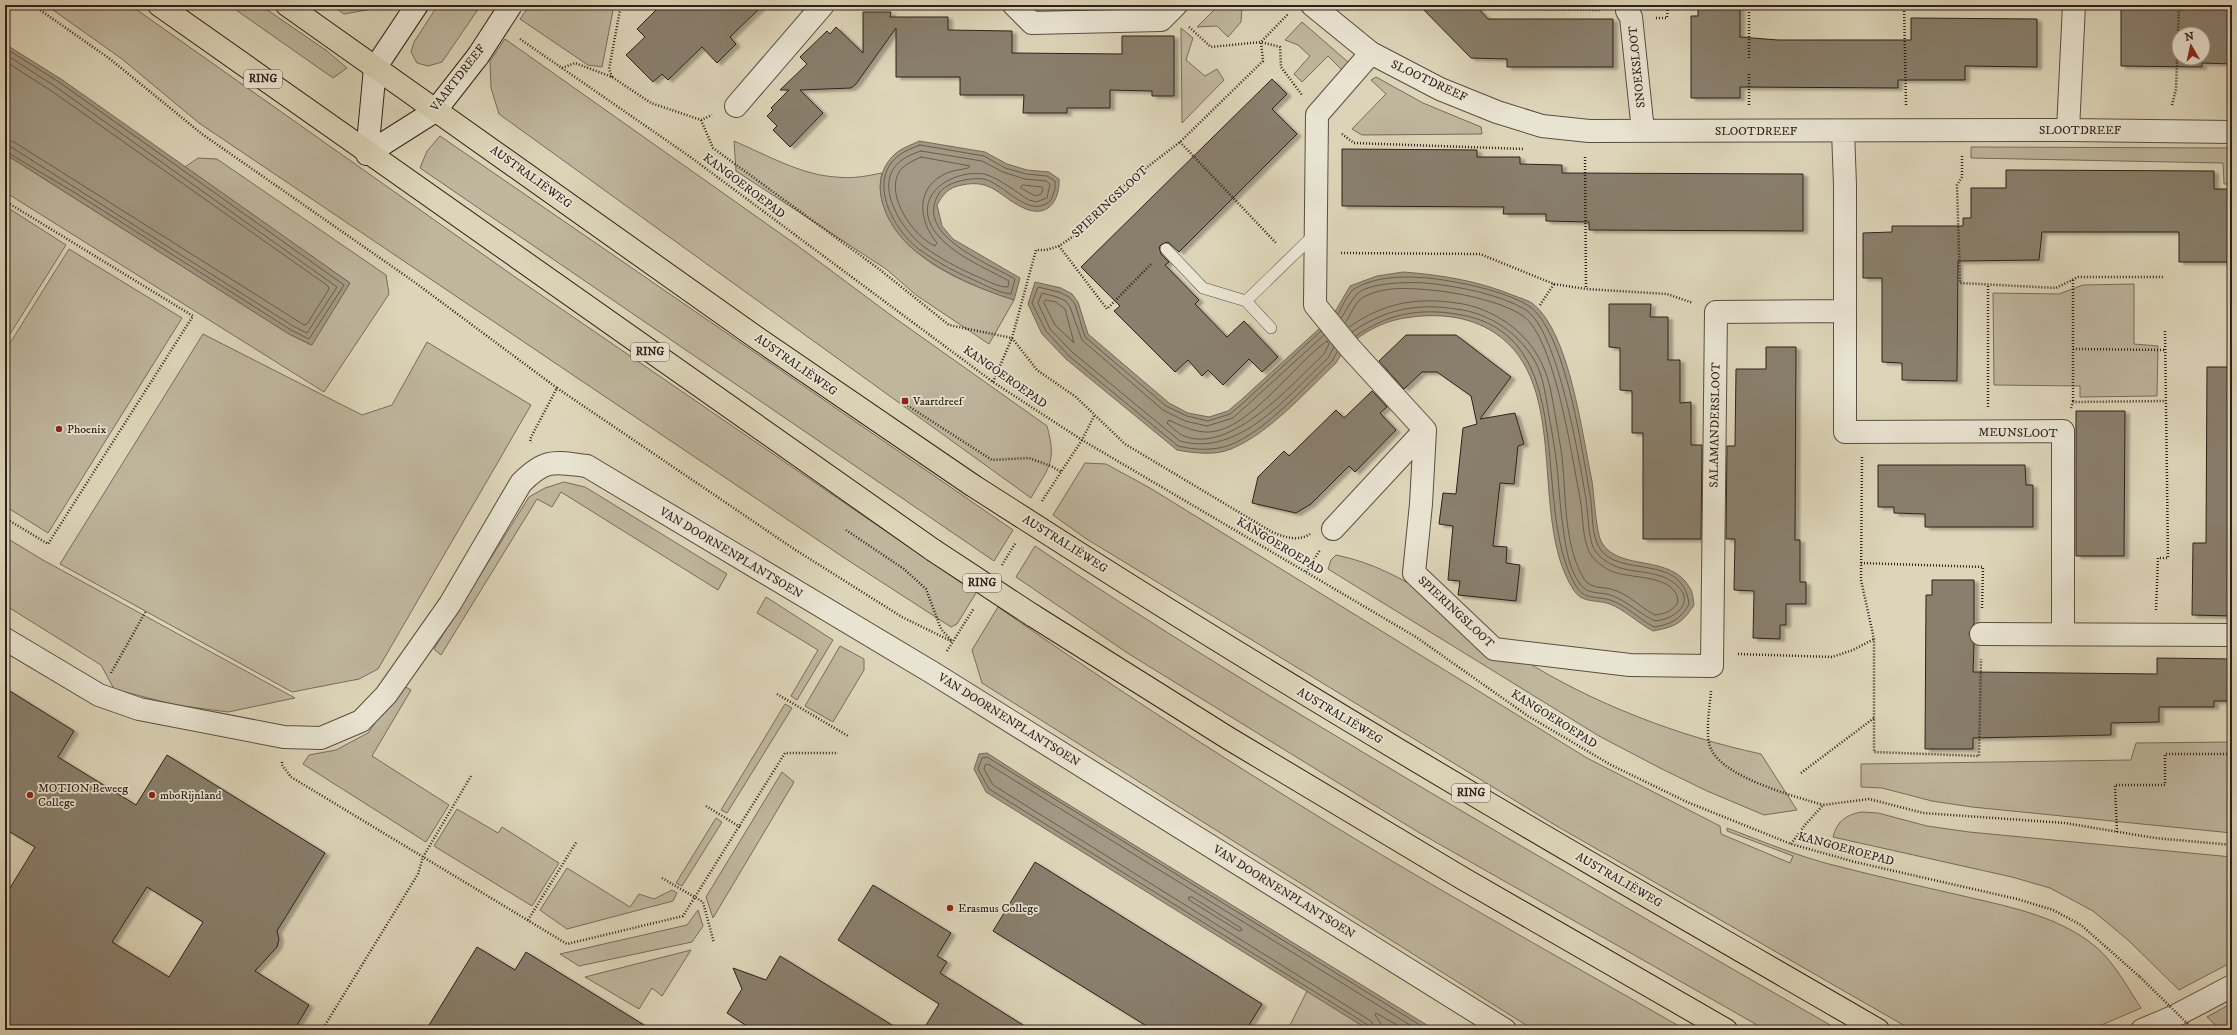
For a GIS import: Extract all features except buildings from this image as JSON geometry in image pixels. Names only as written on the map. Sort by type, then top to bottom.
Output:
[{"type":"main road","name":"RING","points":[[159,5],[368,154],[933,550],[1032,615],[1228,738],[1462,878],[1726,1030]]},
{"type":"main road","name":"AUSTRALIËWEG","points":[[287,5],[435,111],[474,136],[757,338],[972,485],[1191,625],[1390,746],[1878,1030]]},
{"type":"street","name":"VAARTDREEF","points":[[368,154],[435,111],[478,56],[511,5]]},
{"type":"street","points":[[736,106],[822,5]]},
{"type":"street","points":[[1014,5],[1032,23],[1161,20],[1180,14]]},
{"type":"street","points":[[2068,130],[2074,5]]},
{"type":"street","name":"SLOOTDREEF","points":[[1302,8],[1371,53],[1440,89],[1497,112],[1542,126],[1589,131],[2068,130],[2232,132]]},
{"type":"street","name":"SNOEKSLOOT","points":[[1627,8],[1631,17],[1643,131]]},
{"type":"street","points":[[368,154],[375,68],[415,9]]},
{"type":"street","points":[[1333,529],[1425,430],[1350,348],[1315,305],[1317,115],[1371,53]]},
{"type":"street","points":[[1843,131],[1845,185],[1845,311],[1853,432]]},
{"type":"street","points":[[1716,312],[1845,311]]},
{"type":"street","name":"SALAMANDERSLOOT","points":[[1712,659],[1716,312]]},
{"type":"street","name":"SPIERINGSLOOT","points":[[1425,430],[1422,504],[1414,573],[1494,649],[1630,665],[1712,659]]},
{"type":"street","name":"MEUNSLOOT","points":[[1853,432],[2063,431],[2063,634]]},
{"type":"street","name":"VAN DOORNENPLANTSOEN","points":[[5,639],[99,695],[139,708],[284,737],[321,738],[361,721],[386,695],[450,604],[521,483],[534,470],[552,462],[587,466],[933,673],[1505,1030]]},
{"type":"street","points":[[1982,634],[2232,635]]},
{"type":"street","points":[[2142,1030],[2174,1017],[2232,986]]},
{"type":"lane","points":[[1246,301],[1315,234]]},
{"type":"lane","points":[[1166,249],[1203,288],[1246,301],[1271,328]]},
{"type":"path","points":[[33,5],[110,59],[202,134],[413,281],[557,388],[794,549],[902,617],[953,642]]},
{"type":"path","points":[[472,5],[484,14]]},
{"type":"path","points":[[612,77],[609,69],[621,5]]},
{"type":"path","points":[[1490,5],[1493,9],[1627,8]]},
{"type":"path","points":[[1749,5],[1749,58]]},
{"type":"path","points":[[1906,130],[1904,5],[1932,5]]},
{"type":"path","points":[[2166,131],[2176,89],[2179,5]]},
{"type":"path","points":[[1261,42],[1302,8]]},
{"type":"path","points":[[1180,14],[1211,47],[1261,42],[1280,47],[1281,67],[1317,115],[1354,143],[1529,149]]},
{"type":"path","name":"KANGOEROEPAD","points":[[517,36],[689,156],[993,382],[1082,440],[1416,637],[1528,716],[1611,765],[1688,802],[1791,844],[1855,862],[2017,899],[2053,910],[2081,925],[2140,977],[2194,1030]]},
{"type":"path","name":"SPIERINGSLOOT","points":[[993,382],[1012,338],[1036,250],[1046,250],[1059,246],[1082,231],[1130,181],[1180,142],[1263,61],[1261,42]]},
{"type":"path","points":[[562,68],[575,63],[612,77],[651,103],[702,120],[736,106]]},
{"type":"path","points":[[1749,74],[1750,131]]},
{"type":"path","points":[[702,120],[714,148],[878,269],[949,326],[1012,338],[1037,370],[1076,397],[1094,416],[1125,444],[1272,532],[1294,538],[1305,538],[1314,531],[1333,529]]},
{"type":"path","points":[[1962,130],[1962,177],[1957,185],[1960,283],[2056,288],[2078,277],[2164,277]]},
{"type":"path","points":[[1586,288],[1585,151],[1589,131]]},
{"type":"path","points":[[1180,142],[1290,258]]},
{"type":"path","points":[[5,201],[193,316],[48,544],[5,518]]},
{"type":"path","points":[[1059,246],[1107,309],[1166,249]]},
{"type":"path","points":[[1315,263],[1345,252],[1480,254],[1554,284],[1667,294],[1716,312]]},
{"type":"path","points":[[2063,431],[2073,402],[2073,280]]},
{"type":"path","points":[[1540,305],[1554,284]]},
{"type":"path","points":[[1988,285],[1988,432]]},
{"type":"path","points":[[2156,635],[2158,558],[2168,558],[2165,329]]},
{"type":"path","points":[[2073,349],[2166,350]]},
{"type":"path","points":[[534,470],[530,439],[557,388]]},
{"type":"path","points":[[2073,402],[2166,401]]},
{"type":"path","points":[[905,404],[992,460],[1029,458],[1051,466],[1061,472]]},
{"type":"path","points":[[1040,505],[1082,440],[1094,416]]},
{"type":"path","points":[[1853,432],[1861,580],[1874,639],[1874,752],[1979,756],[1983,566],[1861,563]]},
{"type":"path","points":[[846,530],[904,569],[926,589],[941,629],[953,642]]},
{"type":"path","points":[[998,570],[1019,538]]},
{"type":"path","points":[[933,673],[978,603]]},
{"type":"path","points":[[99,695],[146,611]]},
{"type":"path","points":[[1874,639],[1853,650],[1832,657],[1712,659],[1708,733],[1712,751],[1725,764],[1762,786],[1823,805],[1869,799],[1923,812],[2065,823],[2155,838],[2232,845]]},
{"type":"path","points":[[776,694],[848,736]]},
{"type":"path","points":[[1801,773],[1874,718]]},
{"type":"path","points":[[284,737],[282,765],[291,777],[567,944],[683,916],[785,753],[838,753]]},
{"type":"path","points":[[2117,832],[2115,785],[2165,784],[2165,754],[2232,754]]},
{"type":"path","points":[[322,1030],[418,874],[423,857],[471,776]]},
{"type":"path","points":[[1791,844],[1805,825],[1823,805]]},
{"type":"path","points":[[706,806],[740,827]]},
{"type":"path","points":[[528,920],[577,841]]},
{"type":"path","points":[[662,878],[703,902],[714,942]]},
{"type":"shaded area","points":[[46,5],[130,5],[525,284],[976,593],[957,624],[951,627],[846,559],[199,123],[122,59]]},
{"type":"shaded area","points":[[229,5],[260,5],[327,51],[347,68],[333,78]]},
{"type":"shaded area","points":[[331,5],[383,5],[378,8],[344,14]]},
{"type":"shaded area","points":[[438,5],[481,5],[442,62],[428,66],[417,63],[411,52],[414,42]]},
{"type":"shaded area","points":[[530,5],[614,5],[602,67],[588,65],[520,19]]},
{"type":"shaded area","points":[[1219,5],[1242,5],[1241,22],[1228,37],[1217,26],[1197,27]]},
{"type":"shaded area","points":[[1302,22],[1348,62],[1343,71],[1328,56],[1302,82],[1294,74],[1310,56],[1298,45],[1285,40]]},
{"type":"shaded area","points":[[1181,28],[1193,38],[1186,60],[1205,76],[1217,69],[1224,80],[1182,123]]},
{"type":"shaded area","points":[[505,39],[798,246],[892,316],[1047,426],[1051,448],[1050,464],[1031,498],[499,114],[491,88],[490,61]]},
{"type":"shaded area","points":[[1376,77],[1423,103],[1481,127],[1482,134],[1362,135],[1352,129],[1386,94],[1371,80]]},
{"type":"shaded area","points":[[440,136],[1013,530],[994,561],[420,168],[427,151]]},
{"type":"shaded area","points":[[734,141],[784,164],[823,175],[842,178],[882,173],[880,189],[885,210],[897,231],[910,246],[941,269],[977,287],[1014,300],[989,344],[916,295],[886,269],[736,171]]},
{"type":"shaded area","points":[[1971,147],[2232,148],[2232,184],[2224,184],[2223,163],[1971,158]]},
{"type":"shaded area","points":[[5,154],[289,334],[311,345],[350,283],[185,167],[198,158],[217,159],[386,275],[389,294],[324,392],[5,192]]},
{"type":"shaded area","points":[[5,206],[66,245],[5,342]]},
{"type":"shaded area","name":"Phoenix","points":[[69,249],[182,318],[48,533],[5,506],[5,351]]},
{"type":"shaded area","points":[[2134,284],[2134,344],[2158,346],[2157,396],[2080,397],[2080,386],[1994,385],[1993,293],[2059,294],[2083,285]]},
{"type":"shaded area","points":[[203,334],[362,415],[392,405],[427,342],[531,405],[378,669],[359,679],[292,692],[60,564]]},
{"type":"shaded area","points":[[1085,463],[1106,464],[1150,488],[1587,758],[1720,826],[1721,834],[1790,863],[1793,856],[1727,831],[1727,828],[1826,863],[1994,903],[2048,919],[2081,936],[2103,953],[2141,1008],[2090,1030],[1912,1030],[1555,825],[1085,538],[1053,515]]},
{"type":"shaded area","points":[[564,482],[585,487],[727,574],[718,590],[561,492],[552,507],[537,499],[441,655],[434,649],[529,497],[545,488]]},
{"type":"shaded area","points":[[5,537],[43,560],[295,698],[228,712],[175,705],[114,689],[101,665],[5,605]]},
{"type":"shaded area","points":[[1035,546],[1174,637],[1316,724],[1571,875],[1839,1030],[1766,1030],[1418,832],[1129,654],[1016,577]]},
{"type":"shaded area","points":[[1336,555],[1362,562],[1387,572],[1410,584],[1434,598],[1522,659],[1607,704],[1668,728],[1730,747],[1761,754],[1797,810],[1764,815],[1707,791],[1599,736],[1328,569],[1331,560]]},
{"type":"shaded area","points":[[766,597],[833,640],[797,700],[791,696],[818,650],[757,613]]},
{"type":"shaded area","points":[[998,607],[1102,678],[1243,770],[1329,823],[1481,913],[1686,1030],[1534,1030],[982,683],[972,650]]},
{"type":"shaded area","points":[[840,646],[864,659],[864,670],[833,722],[805,706]]},
{"type":"shaded area","points":[[402,685],[411,690],[372,756],[449,805],[426,842],[303,764],[309,755],[336,750],[368,733]]},
{"type":"shaded area","points":[[785,704],[792,708],[727,813],[721,810]]},
{"type":"shaded area","points":[[2232,742],[2232,833],[1972,807],[1932,801],[1882,788],[1861,787],[1861,764],[2131,760],[2136,743]]},
{"type":"shaded area","points":[[782,772],[794,782],[713,918],[706,897]]},
{"type":"shaded area","points":[[457,809],[498,833],[502,827],[559,863],[532,906],[434,846]]},
{"type":"shaded area","points":[[1861,812],[1878,813],[1927,826],[1969,832],[2232,857],[2232,962],[2179,990],[2128,940],[2093,911],[2050,888],[2012,877],[1833,837],[1837,827],[1843,820],[1851,815]]},
{"type":"shaded area","points":[[716,818],[722,822],[682,886],[676,883]]},
{"type":"shaded area","points":[[567,868],[630,907],[639,894],[654,899],[672,890],[677,893],[673,901],[567,929],[540,910]]},
{"type":"shaded area","points":[[698,910],[703,926],[692,942],[579,966],[560,954],[687,925]]},
{"type":"shaded area","points":[[691,950],[662,996],[652,988],[639,1009],[585,977]]},
{"type":"shaded area","points":[[1307,991],[1369,1030],[1290,1030],[1289,1027]]},
{"type":"shaded area","points":[[2232,1003],[2232,1030],[2221,1030],[2207,1017]]},
{"type":"water","points":[[5,44],[61,79],[350,283],[312,345],[289,334],[5,154]]},
{"type":"water","points":[[919,141],[985,152],[1007,164],[1027,170],[1049,172],[1059,179],[1058,193],[1055,200],[1047,209],[1041,211],[1026,209],[1017,205],[996,191],[982,184],[953,187],[944,194],[937,205],[942,226],[953,239],[1020,278],[1014,300],[964,281],[929,261],[907,244],[890,220],[884,206],[881,193],[881,179],[886,166],[897,152]]},
{"type":"water","points":[[1403,272],[1446,277],[1488,286],[1532,303],[1545,317],[1556,337],[1565,360],[1579,412],[1592,481],[1598,531],[1602,543],[1610,552],[1621,557],[1670,570],[1681,577],[1691,590],[1694,605],[1681,621],[1667,628],[1653,631],[1616,607],[1610,604],[1580,597],[1573,589],[1560,560],[1553,526],[1542,418],[1533,385],[1519,356],[1495,333],[1485,327],[1463,319],[1440,316],[1416,316],[1385,323],[1365,333],[1348,346],[1336,363],[1287,410],[1260,433],[1231,449],[1218,453],[1204,453],[1177,450],[1066,359],[1042,334],[1028,304],[1035,282],[1061,288],[1072,294],[1078,302],[1088,334],[1169,403],[1188,413],[1209,417],[1228,411],[1332,317],[1350,286],[1377,276]]},
{"type":"water","points":[[987,753],[1435,1030],[1369,1030],[986,792],[974,769],[979,754]]},
{"type":"place","name":"Vaartdreef","points":[[905,401]]},
{"type":"place","name":"Phoenix","points":[[59,429]]},
{"type":"place","name":"MOTION Beweeg College","points":[[30,795]]},
{"type":"place","name":"mboRijnland","points":[[152,795]]},
{"type":"place","name":"Erasmus College","points":[[950,908]]}]
